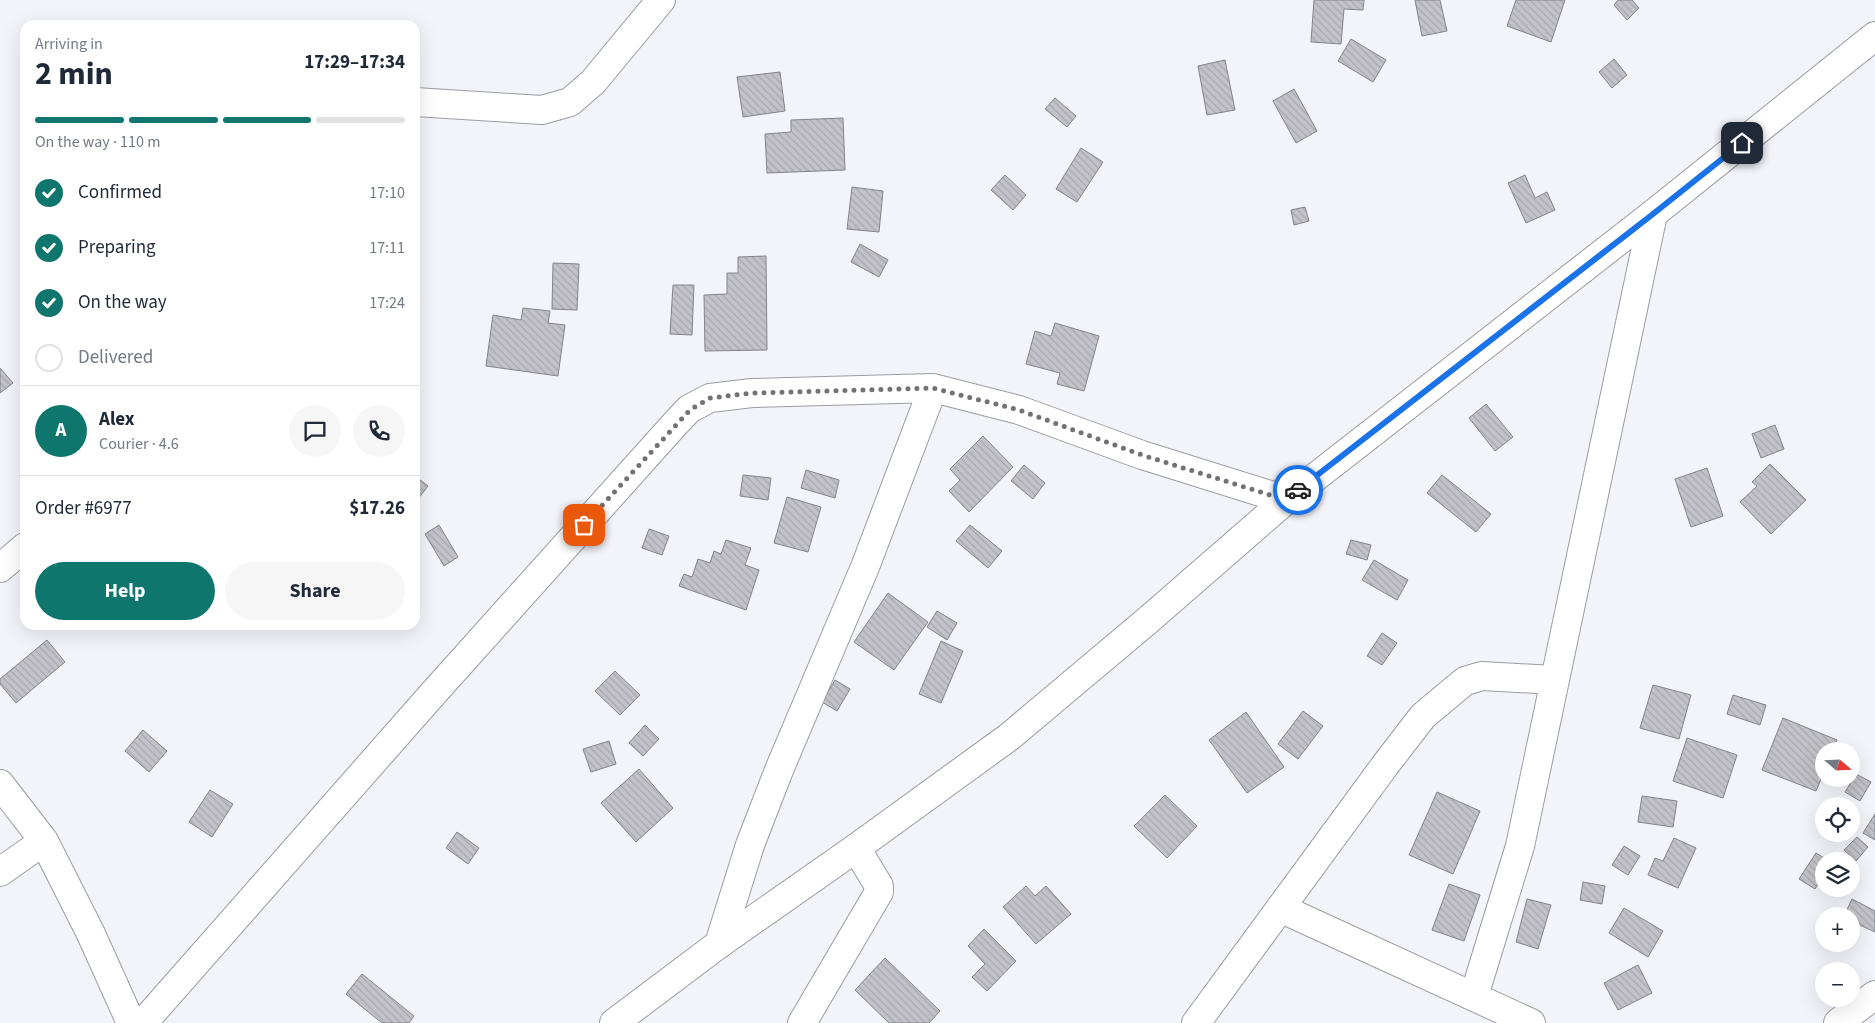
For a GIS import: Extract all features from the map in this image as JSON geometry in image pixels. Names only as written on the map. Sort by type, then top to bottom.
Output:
[{"type":"street","points":[[420,102],[542,110],[570,102],[593,82],[661,0]]},
{"type":"street","points":[[614,1023],[718,944],[856,848],[1009,737],[1147,621],[1286,500],[1653,214],[1875,36]]},
{"type":"street","points":[[1474,996],[1520,846],[1653,214]]},
{"type":"street","points":[[143,1023],[430,697],[690,410],[710,398],[752,393],[933,388],[1019,410],[1142,455],[1286,500]]},
{"type":"street","points":[[718,944],[750,845],[865,566],[933,388]]},
{"type":"street","points":[[0,568],[20,551]]},
{"type":"street","points":[[1196,1023],[1423,716],[1472,678],[1482,676],[1554,680]]},
{"type":"street","points":[[0,784],[44,841],[91,934],[131,1023]]},
{"type":"street","points":[[0,872],[44,841]]},
{"type":"street","points":[[802,1023],[879,892],[879,886],[856,848]]},
{"type":"street","points":[[1280,908],[1531,1023]]},
{"type":"street","points":[[1838,1023],[1875,995]]},
{"type":"building","points":[[1314,0],[1364,0],[1363,10],[1344,9],[1341,44],[1311,42]]},
{"type":"building","points":[[1415,0],[1440,0],[1447,31],[1422,36]]},
{"type":"building","points":[[1516,0],[1565,0],[1551,42],[1507,26]]},
{"type":"building","points":[[1618,0],[1632,0],[1639,8],[1627,20],[1614,5]]},
{"type":"building","points":[[1351,39],[1386,60],[1373,82],[1338,61]]},
{"type":"building","points":[[1614,59],[1627,75],[1612,88],[1599,72]]},
{"type":"building","points":[[1225,60],[1235,110],[1207,115],[1198,66]]},
{"type":"building","points":[[780,72],[785,111],[743,117],[737,77]]},
{"type":"building","points":[[1294,89],[1317,131],[1296,143],[1273,101]]},
{"type":"building","points":[[1055,98],[1076,116],[1067,127],[1045,109]]},
{"type":"building","points":[[843,118],[845,170],[767,173],[765,134],[791,132],[791,120]]},
{"type":"building","points":[[1081,148],[1103,162],[1077,202],[1056,189]]},
{"type":"building","points":[[1005,175],[1026,195],[1013,210],[991,190]]},
{"type":"building","points":[[1525,175],[1535,198],[1547,192],[1555,210],[1526,223],[1508,183]]},
{"type":"building","points":[[852,187],[883,191],[879,232],[847,229]]},
{"type":"building","points":[[1305,207],[1309,221],[1294,225],[1291,210]]},
{"type":"building","points":[[860,244],[888,260],[879,277],[851,262]]},
{"type":"building","points":[[766,256],[767,350],[705,351],[704,295],[727,294],[727,273],[738,273],[738,257]]},
{"type":"building","points":[[553,263],[579,264],[577,310],[552,309]]},
{"type":"building","points":[[673,285],[694,285],[692,335],[670,334]]},
{"type":"building","points":[[523,308],[550,311],[548,323],[565,325],[558,376],[486,366],[493,315],[521,320]]},
{"type":"building","points":[[1055,323],[1099,336],[1084,391],[1057,384],[1060,373],[1026,364],[1035,331],[1051,336]]},
{"type":"building","points":[[0,368],[13,383],[0,393]]},
{"type":"building","points":[[1486,404],[1513,437],[1495,451],[1469,418]]},
{"type":"building","points":[[1775,425],[1784,449],[1761,458],[1752,434]]},
{"type":"building","points":[[983,436],[1013,467],[969,512],[949,491],[960,480],[950,469]]},
{"type":"building","points":[[1770,464],[1806,500],[1771,534],[1740,502],[1757,486],[1752,482]]},
{"type":"building","points":[[1024,465],[1045,483],[1033,499],[1011,481]]},
{"type":"building","points":[[1707,468],[1723,516],[1691,527],[1675,479]]},
{"type":"building","points":[[806,470],[839,480],[835,498],[801,488]]},
{"type":"building","points":[[743,475],[771,478],[768,500],[740,496]]},
{"type":"building","points":[[1442,475],[1491,514],[1476,532],[1427,493]]},
{"type":"building","points":[[420,480],[428,486],[420,496]]},
{"type":"building","points":[[787,497],[821,507],[808,552],[774,543]]},
{"type":"building","points":[[439,525],[458,557],[444,566],[425,534]]},
{"type":"building","points":[[970,525],[1002,551],[988,568],[956,541]]},
{"type":"building","points":[[649,529],[669,536],[662,555],[642,548]]},
{"type":"building","points":[[726,540],[751,548],[745,565],[759,570],[746,610],[679,586],[684,574],[692,577],[698,559],[710,563],[714,551],[721,554]]},
{"type":"building","points":[[1351,540],[1371,545],[1367,560],[1346,554]]},
{"type":"building","points":[[1374,560],[1408,580],[1397,600],[1362,580]]},
{"type":"building","points":[[888,593],[928,622],[894,670],[854,642]]},
{"type":"building","points":[[937,611],[957,623],[947,640],[927,627]]},
{"type":"building","points":[[1382,633],[1397,643],[1382,665],[1367,656]]},
{"type":"building","points":[[47,640],[65,662],[16,703],[0,684],[0,679]]},
{"type":"building","points":[[941,641],[963,651],[941,703],[919,694]]},
{"type":"building","points":[[615,671],[640,695],[620,715],[595,691]]},
{"type":"building","points":[[835,680],[850,689],[837,711],[822,702]]},
{"type":"building","points":[[1653,685],[1691,695],[1679,739],[1640,728]]},
{"type":"building","points":[[1733,695],[1766,705],[1760,725],[1727,714]]},
{"type":"building","points":[[1303,711],[1323,726],[1298,759],[1278,744]]},
{"type":"building","points":[[1246,712],[1284,767],[1247,793],[1209,740]]},
{"type":"building","points":[[1783,718],[1837,740],[1836,742],[1815,742],[1816,791],[1762,770]]},
{"type":"building","points":[[645,725],[659,739],[643,756],[629,743]]},
{"type":"building","points":[[143,730],[167,751],[149,772],[125,751]]},
{"type":"building","points":[[1687,738],[1737,755],[1723,798],[1673,781]]},
{"type":"building","points":[[609,741],[616,764],[591,772],[583,749]]},
{"type":"building","points":[[639,769],[673,808],[636,842],[601,803]]},
{"type":"building","points":[[1860,776],[1871,782],[1860,801],[1860,797],[1853,797],[1845,792],[1847,788],[1860,788]]},
{"type":"building","points":[[210,790],[233,804],[212,837],[189,822]]},
{"type":"building","points":[[1437,792],[1480,811],[1453,874],[1409,855]]},
{"type":"building","points":[[1165,795],[1197,826],[1167,858],[1134,826]]},
{"type":"building","points":[[1642,796],[1677,801],[1673,827],[1638,822]]},
{"type":"building","points":[[1875,814],[1875,840],[1863,833]]},
{"type":"building","points":[[457,832],[479,848],[468,864],[446,848]]},
{"type":"building","points":[[1674,838],[1696,848],[1678,888],[1648,875],[1655,858],[1663,861]]},
{"type":"building","points":[[1860,840],[1868,847],[1860,856],[1860,852],[1846,852],[1844,850],[1852,842],[1860,842]]},
{"type":"building","points":[[1624,846],[1640,856],[1628,875],[1612,865]]},
{"type":"building","points":[[1815,855],[1815,889],[1799,879]]},
{"type":"building","points":[[1583,882],[1605,886],[1602,904],[1580,900]]},
{"type":"building","points":[[1449,884],[1480,895],[1464,941],[1432,930]]},
{"type":"building","points":[[1026,886],[1035,896],[1046,886],[1071,914],[1036,944],[1003,907]]},
{"type":"building","points":[[1527,899],[1551,905],[1538,949],[1516,942]]},
{"type":"building","points":[[1852,899],[1875,911],[1875,932],[1860,925],[1860,907],[1848,907]]},
{"type":"building","points":[[1624,908],[1663,931],[1648,957],[1609,933]]},
{"type":"building","points":[[984,929],[1016,961],[987,991],[972,977],[985,964],[968,946]]},
{"type":"building","points":[[885,958],[940,1011],[929,1023],[889,1023],[855,990]]},
{"type":"building","points":[[1638,965],[1652,993],[1618,1010],[1604,983]]},
{"type":"building","points":[[362,974],[414,1016],[409,1023],[382,1023],[346,994]]},
{"type":"way so far","points":[[584,525],[690,410],[710,398],[752,393],[933,388],[1019,410],[1142,455],[1286,500],[1298,490]]},
{"type":"route","points":[[1298,490],[1742,143]]}]
